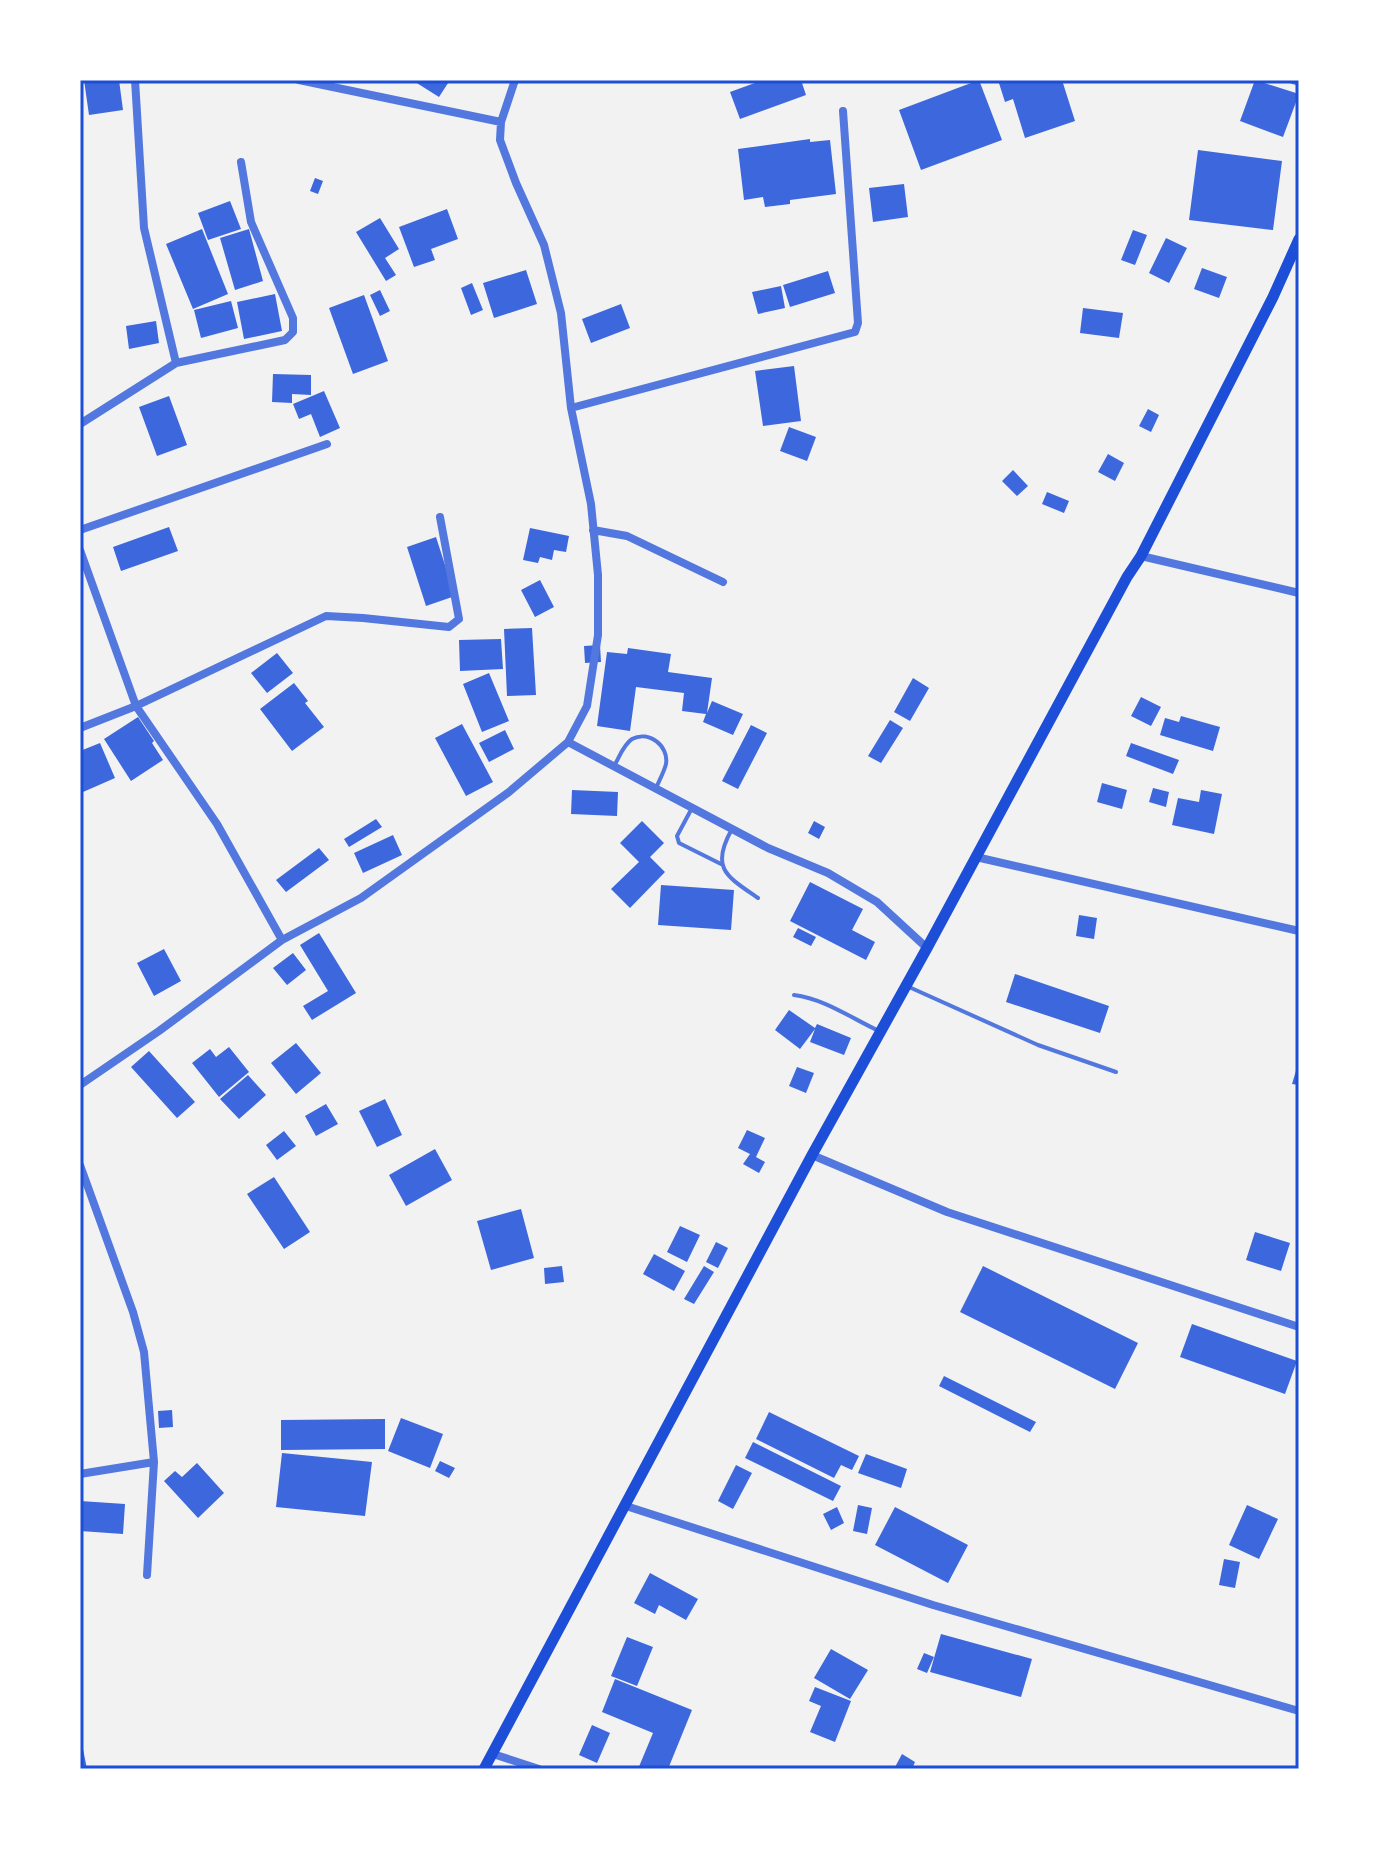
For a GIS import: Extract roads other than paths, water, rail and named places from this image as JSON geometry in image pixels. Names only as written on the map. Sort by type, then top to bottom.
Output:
[{"type":"main road","points":[[484,1769],[812,1155],[1141,556],[1296,254],[1299,239]]},
{"type":"street","points":[[135,80],[144,228],[176,363]]},
{"type":"street","points":[[299,80],[501,122]]},
{"type":"street","points":[[80,1085],[282,940],[361,898],[509,792],[568,742],[587,706],[598,635],[598,575],[591,504],[571,408],[561,313],[544,245],[500,140],[501,122],[515,80]]},
{"type":"street","points":[[1293,80],[1299,82]]},
{"type":"street","points":[[571,408],[855,332],[858,323],[843,111]]},
{"type":"street","points":[[80,424],[176,363],[285,340],[293,332],[293,318],[251,222],[241,162]]},
{"type":"street","points":[[80,530],[327,444]]},
{"type":"street","points":[[80,728],[136,706],[326,616],[449,627],[456,624],[459,619],[440,517]]},
{"type":"street","points":[[593,530],[627,536],[723,582]]},
{"type":"street","points":[[80,550],[136,706],[217,824],[282,940]]},
{"type":"street","points":[[1141,556],[1299,593]]},
{"type":"street","points":[[568,742],[768,848],[828,873],[877,902],[927,948]]},
{"type":"street","points":[[976,857],[1299,931]]},
{"type":"street","points":[[812,1155],[947,1212],[1299,1327]]},
{"type":"street","points":[[80,1165],[133,1312],[144,1352],[154,1462],[147,1575]]},
{"type":"street","points":[[80,1474],[154,1462]]},
{"type":"street","points":[[626,1506],[933,1605],[1299,1711]]},
{"type":"street","points":[[493,1754],[539,1769]]},
{"type":"lane","points":[[614,766],[633,739],[642,736],[653,738],[664,749],[666,762],[656,788]]},
{"type":"lane","points":[[692,808],[677,836],[679,843],[721,864]]},
{"type":"lane","points":[[732,829],[724,844],[721,864],[735,882],[758,898]]},
{"type":"lane","points":[[906,986],[1038,1045],[1116,1072]]},
{"type":"lane","points":[[794,995],[826,1003],[881,1031]]}]
